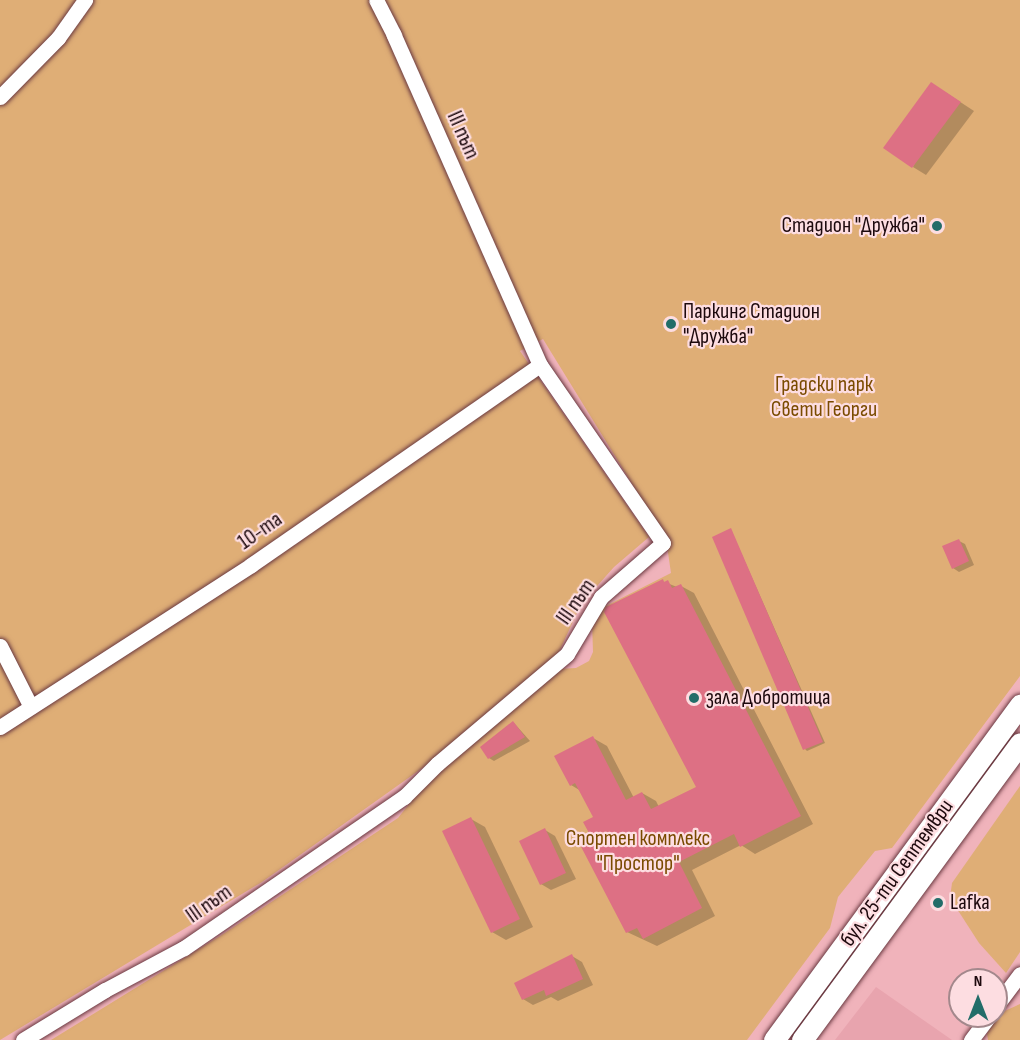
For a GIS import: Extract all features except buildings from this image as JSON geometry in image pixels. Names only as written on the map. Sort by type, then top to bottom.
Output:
[{"type":"main road","name":"бул. 25-ти Септември","points":[[774,1040],[1020,705]]},
{"type":"main road","name":"бул. 25-ти Септември","points":[[808,1038],[1020,742]]},
{"type":"street","points":[[0,97],[58,38],[85,0]]},
{"type":"street","name":"ІІІ път","points":[[23,1040],[105,990],[184,948],[404,797],[437,764],[567,654],[601,597],[663,543],[540,365],[394,35],[375,0]]},
{"type":"street","name":"10-та","points":[[0,727],[251,564],[540,365]]},
{"type":"street","points":[[0,646],[31,707]]},
{"type":"street","points":[[1015,989],[1020,974]]},
{"type":"street","points":[[789,1021],[808,1038]]},
{"type":"shaded area","points":[[876,987],[952,1040],[835,1040]]},
{"type":"green space","points":[[0,0],[1020,0],[1020,676],[892,848],[875,851],[838,897],[830,928],[747,1040],[51,1040],[220,936],[398,818],[424,785],[559,669],[576,668],[589,661],[593,652],[592,622],[602,608],[671,573],[666,539],[543,339],[520,351],[649,537],[614,567],[581,604],[559,652],[459,742],[262,882],[0,1040]]},
{"type":"green space","points":[[1020,786],[1020,952],[1008,970],[1008,968],[1002,968],[979,943],[950,898],[952,883]]},
{"type":"green space","points":[[1020,1004],[1020,1040],[988,1040],[987,1034],[990,1028],[1008,1028],[1008,1009]]},
{"type":"place","name":"Стадион \"Дружба\"","points":[[937,226]]},
{"type":"place","name":"Паркинг Стадион \"Дружба\"","points":[[671,324]]},
{"type":"place","name":"зала Добротица","points":[[694,698]]},
{"type":"place","name":"Lafka","points":[[938,903]]},
{"type":"park label","name":"Градски парк Свети Георги","points":[[824,396]]},
{"type":"park label","name":"Спортен комплекс \"Простор\"","points":[[638,850]]}]
